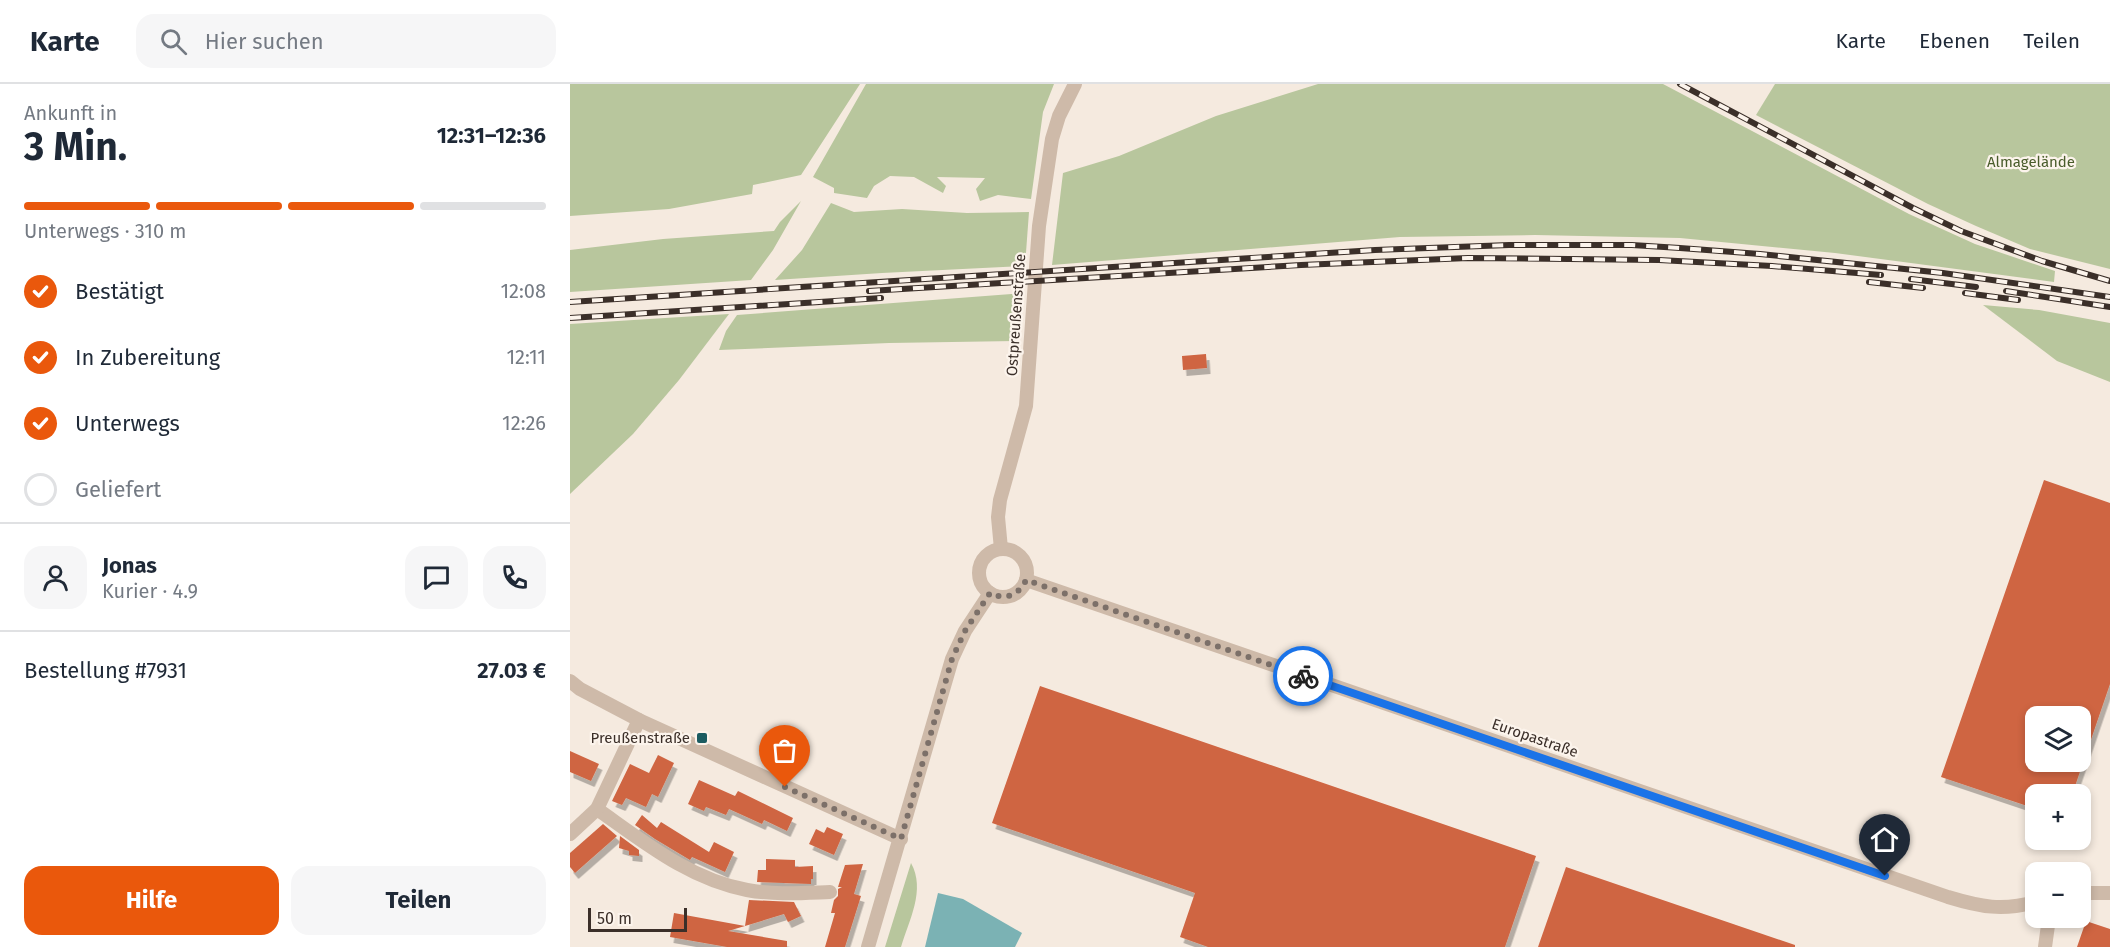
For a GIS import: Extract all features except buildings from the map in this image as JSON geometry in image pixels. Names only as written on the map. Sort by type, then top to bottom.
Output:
[{"type":"street","name":"Ostpreußenstraße","points":[[1001,549],[998,516],[1000,500],[1026,406],[1039,226],[1050,150],[1059,116],[1075,84]]},
{"type":"street","points":[[1001,549],[1012,550],[1026,566],[1026,580],[1014,595],[1000,597],[990,593],[983,586],[980,579],[981,564],[990,553],[1001,549]]},
{"type":"street","name":"Europastraße","points":[[1026,580],[1948,897],[1977,906],[2013,908],[2025,905]]},
{"type":"street","points":[[868,947],[952,659],[965,631],[990,593]]},
{"type":"street","points":[[570,681],[580,689],[639,720],[901,839]]},
{"type":"street","points":[[570,834],[597,809],[639,720]]},
{"type":"street","points":[[597,809],[662,855],[691,872],[746,890],[782,894],[830,892]]},
{"type":"street","points":[[2091,893],[2110,892]]},
{"type":"street","points":[[2045,947],[2048,928]]},
{"type":"green space","points":[[570,84],[860,84],[801,175],[753,185],[752,194],[669,209],[570,216]]},
{"type":"green space","points":[[866,84],[1054,84],[1043,112],[1031,199],[998,195],[980,201],[976,189],[985,178],[937,177],[946,186],[943,193],[914,177],[890,176],[874,186],[867,198],[834,193],[834,188],[813,177]]},
{"type":"green space","points":[[1318,84],[1663,84],[1909,214],[1975,244],[2055,271],[2054,282],[1835,253],[1680,238],[1535,235],[1400,237],[1052,265],[1063,173],[1119,156],[1216,116]]},
{"type":"green space","name":"Almagelände","points":[[1775,84],[2110,84],[2110,269],[2030,249],[1976,226],[1928,204],[1756,115]]},
{"type":"green space","points":[[801,201],[773,250],[751,280],[570,292],[570,250],[663,239],[774,231]]},
{"type":"green space","points":[[831,203],[854,212],[902,209],[967,213],[1029,212],[1025,266],[775,280],[802,250]]},
{"type":"green space","points":[[1023,293],[1015,341],[889,343],[719,350],[726,331],[737,315]]},
{"type":"green space","points":[[1983,305],[2039,310],[2110,323],[2110,382],[2057,361]]},
{"type":"green space","points":[[729,314],[679,380],[633,434],[570,494],[570,324]]},
{"type":"green space","points":[[911,863],[917,884],[912,916],[901,947],[885,947]]},
{"type":"water","points":[[938,893],[963,899],[1022,933],[1015,947],[925,947]]},
{"type":"railway","points":[[1680,84],[1913,208],[1961,231],[2042,261],[2110,281]]},
{"type":"railway","points":[[570,302],[1375,250],[1509,245],[1632,245],[1760,254],[1943,273],[2110,297]]},
{"type":"railway","points":[[869,291],[1301,265],[1468,258],[1659,260],[1881,275]]},
{"type":"railway","points":[[1911,279],[1976,287]]},
{"type":"railway","points":[[1869,282],[1923,288]]},
{"type":"railway","points":[[2006,291],[2110,307]]},
{"type":"railway","points":[[1965,293],[2018,300]]},
{"type":"railway","points":[[570,318],[881,298]]},
{"type":"way so far","points":[[785,787],[901,839],[952,659],[961,639],[990,593],[1000,597],[1014,595],[1026,580],[1303,676]]},
{"type":"place","name":"Preußenstraße","points":[[702,738]]},
{"type":"route","points":[[1303,676],[1885,876]]}]
